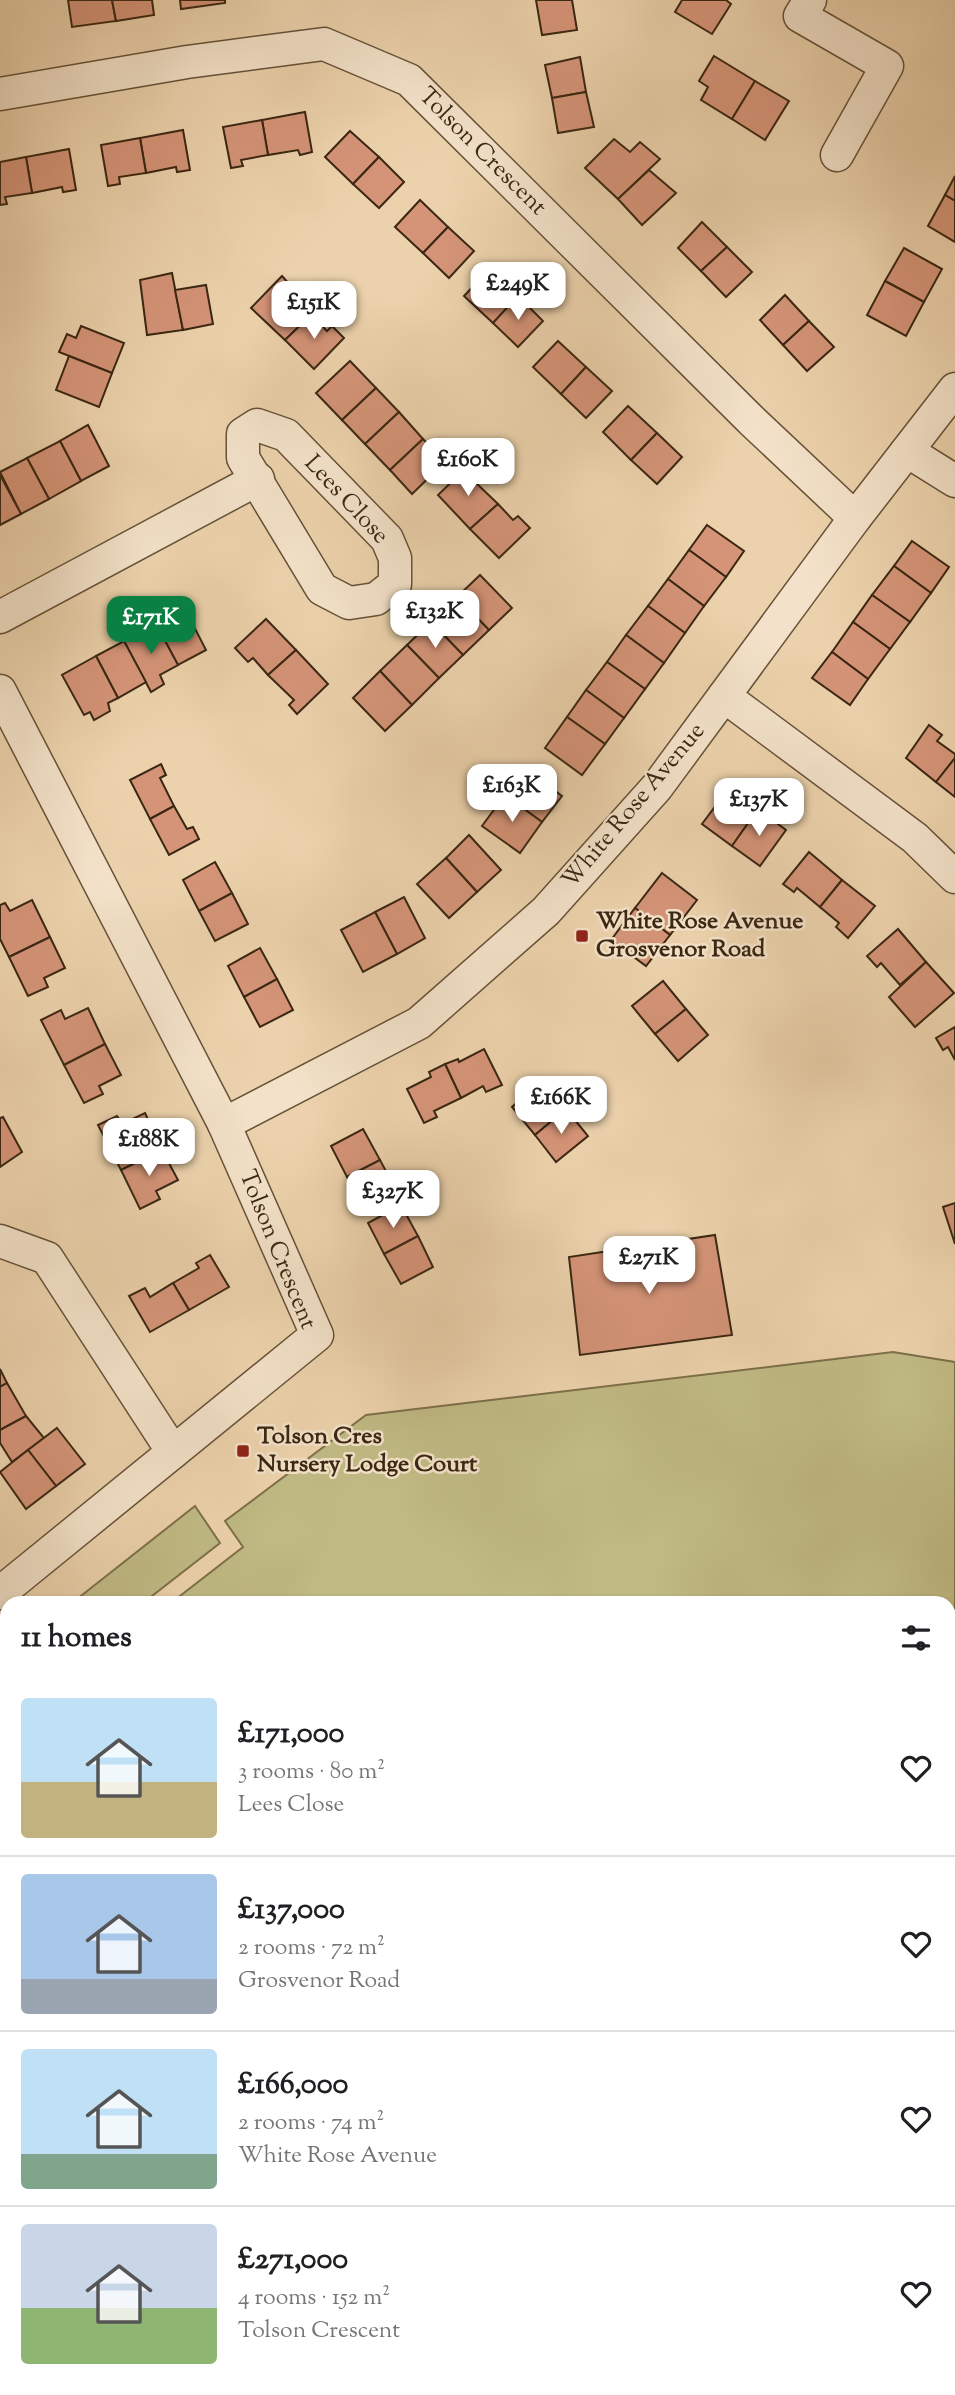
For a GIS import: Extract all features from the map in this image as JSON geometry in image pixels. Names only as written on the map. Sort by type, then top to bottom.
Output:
[{"type":"street","points":[[810,0],[800,16],[887,66],[836,155]]},
{"type":"street","name":"Tolson Crescent","points":[[0,94],[187,62],[324,44],[409,80],[751,420],[855,518]]},
{"type":"street","name":"White Rose Avenue","points":[[224,1124],[419,1023],[546,911],[657,787],[855,518],[955,389]]},
{"type":"street","name":"Lees Close","points":[[257,425],[286,435],[387,539],[395,558],[395,584],[376,599],[348,603],[322,589],[258,479],[243,458],[243,434],[257,425]]},
{"type":"street","points":[[907,451],[955,481]]},
{"type":"street","points":[[0,617],[258,479]]},
{"type":"street","name":"Tolson Crescent","points":[[0,691],[224,1124],[317,1335],[0,1593]]},
{"type":"street","points":[[724,696],[915,838],[955,877]]},
{"type":"street","points":[[0,1241],[47,1258],[173,1452]]},
{"type":"shaded area","points":[[893,1352],[955,1362],[955,1596],[180,1596],[243,1547],[225,1521],[366,1415]]},
{"type":"shaded area","points":[[195,1506],[220,1543],[152,1596],[81,1596]]},
{"type":"building","points":[[68,0],[112,0],[116,21],[72,27]]},
{"type":"building","points":[[112,0],[152,0],[154,15],[116,21]]},
{"type":"building","points":[[180,0],[225,0],[225,3],[181,9]]},
{"type":"building","points":[[536,0],[572,0],[577,30],[542,35]]},
{"type":"building","points":[[682,0],[726,0],[731,4],[712,34],[675,12]]},
{"type":"building","points":[[714,56],[755,81],[732,119],[701,100],[708,87],[699,81]]},
{"type":"building","points":[[580,57],[586,92],[552,98],[545,65]]},
{"type":"building","points":[[755,81],[789,101],[765,140],[732,119]]},
{"type":"building","points":[[586,92],[594,127],[558,133],[552,98]]},
{"type":"building","points":[[305,112],[312,152],[300,155],[298,150],[268,155],[262,120]]},
{"type":"building","points":[[262,120],[268,155],[241,160],[243,166],[231,168],[223,127]]},
{"type":"building","points":[[183,130],[190,170],[177,172],[176,167],[146,173],[140,138]]},
{"type":"building","points":[[350,131],[379,157],[353,184],[325,157]]},
{"type":"building","points":[[140,138],[146,173],[119,177],[120,184],[108,186],[101,145]]},
{"type":"building","points":[[614,139],[630,152],[640,142],[660,159],[618,199],[585,168]]},
{"type":"building","points":[[69,149],[76,190],[63,192],[62,187],[32,193],[26,157]]},
{"type":"building","points":[[26,157],[32,193],[5,197],[7,204],[0,205],[0,162]]},
{"type":"building","points":[[379,157],[404,182],[379,208],[353,184]]},
{"type":"building","points":[[649,170],[676,193],[642,225],[618,199]]},
{"type":"building","points":[[955,176],[955,201],[945,195]]},
{"type":"building","points":[[945,195],[955,201],[955,242],[928,226]]},
{"type":"building","points":[[420,200],[448,227],[423,253],[395,227]]},
{"type":"building","points":[[702,222],[727,247],[701,271],[678,248]]},
{"type":"building","points":[[448,227],[474,251],[449,278],[423,253]]},
{"type":"building","points":[[727,247],[752,272],[726,297],[701,271]]},
{"type":"building","points":[[904,248],[942,269],[924,302],[885,281]]},
{"type":"building","points":[[489,270],[518,296],[493,323],[464,296]]},
{"type":"building","points":[[172,273],[183,330],[147,335],[140,280]]},
{"type":"building","points":[[282,276],[290,285],[285,290],[311,315],[285,340],[251,308]]},
{"type":"building","points":[[885,281],[924,302],[906,336],[867,315]]},
{"type":"building","points":[[206,285],[213,324],[183,330],[175,290]]},
{"type":"building","points":[[785,295],[809,321],[783,345],[760,320]]},
{"type":"building","points":[[518,296],[543,321],[518,347],[493,323]]},
{"type":"building","points":[[311,315],[327,331],[332,326],[344,338],[314,369],[285,340]]},
{"type":"building","points":[[809,321],[834,347],[807,371],[783,345]]},
{"type":"building","points":[[81,326],[124,343],[112,373],[59,352],[67,334],[76,338]]},
{"type":"building","points":[[558,341],[586,367],[561,394],[533,367]]},
{"type":"building","points":[[69,356],[112,373],[99,407],[56,390]]},
{"type":"building","points":[[350,361],[376,388],[342,420],[316,393]]},
{"type":"building","points":[[586,367],[612,391],[586,418],[561,394]]},
{"type":"building","points":[[376,388],[399,412],[365,444],[342,420]]},
{"type":"building","points":[[628,406],[657,433],[631,460],[603,432]]},
{"type":"building","points":[[399,412],[423,439],[390,470],[365,444]]},
{"type":"building","points":[[88,425],[109,466],[81,481],[60,441]]},
{"type":"building","points":[[657,433],[682,457],[657,484],[631,460]]},
{"type":"building","points":[[423,439],[445,462],[412,494],[390,470]]},
{"type":"building","points":[[60,441],[81,481],[49,499],[27,458]]},
{"type":"building","points":[[27,458],[49,499],[21,514],[0,472]]},
{"type":"building","points":[[469,465],[478,473],[472,479],[498,504],[470,529],[438,495]]},
{"type":"building","points":[[0,475],[21,514],[0,525]]},
{"type":"building","points":[[498,504],[513,520],[518,516],[530,528],[499,558],[470,529]]},
{"type":"building","points":[[707,525],[744,551],[726,577],[689,550]]},
{"type":"building","points":[[912,541],[949,567],[931,593],[894,566]]},
{"type":"building","points":[[689,550],[726,577],[704,606],[668,579]]},
{"type":"building","points":[[894,566],[931,593],[910,622],[872,595]]},
{"type":"building","points":[[480,575],[512,608],[489,630],[457,597]]},
{"type":"building","points":[[668,579],[704,606],[685,633],[648,606]]},
{"type":"building","points":[[872,595],[910,622],[890,649],[853,622]]},
{"type":"building","points":[[457,597],[489,630],[463,655],[431,622]]},
{"type":"building","points":[[648,606],[685,633],[664,663],[626,635]]},
{"type":"building","points":[[185,609],[206,650],[178,665],[156,624]]},
{"type":"building","points":[[266,619],[296,650],[268,675],[253,658],[248,662],[235,648]]},
{"type":"building","points":[[431,622],[463,655],[439,678],[407,645]]},
{"type":"building","points":[[853,622],[890,649],[868,679],[832,652]]},
{"type":"building","points":[[156,624],[178,665],[160,675],[164,684],[151,692],[124,641]]},
{"type":"building","points":[[626,635],[664,663],[645,689],[607,662]]},
{"type":"building","points":[[124,641],[146,682],[118,698],[96,656]]},
{"type":"building","points":[[407,645],[439,678],[412,705],[380,671]]},
{"type":"building","points":[[296,650],[328,684],[297,714],[289,705],[294,700],[268,675]]},
{"type":"building","points":[[832,652],[868,679],[850,705],[812,678]]},
{"type":"building","points":[[96,656],[118,698],[108,703],[110,711],[94,720],[90,712],[84,715],[62,675]]},
{"type":"building","points":[[607,662],[645,689],[624,718],[586,690]]},
{"type":"building","points":[[380,671],[412,705],[385,731],[353,698]]},
{"type":"building","points":[[586,690],[624,718],[605,744],[567,717]]},
{"type":"building","points":[[567,717],[605,744],[582,775],[545,748]]},
{"type":"building","points":[[929,725],[942,735],[937,741],[955,754],[955,758],[936,782],[906,758]]},
{"type":"building","points":[[955,758],[955,797],[936,782]]},
{"type":"building","points":[[161,764],[166,775],[160,778],[174,806],[150,819],[130,780]]},
{"type":"building","points":[[524,768],[562,796],[542,822],[505,795]]},
{"type":"building","points":[[729,788],[758,809],[732,846],[702,824]]},
{"type":"building","points":[[505,795],[542,822],[520,853],[482,826]]},
{"type":"building","points":[[174,806],[187,829],[193,827],[199,839],[169,855],[150,819]]},
{"type":"building","points":[[758,809],[786,830],[760,866],[732,846]]},
{"type":"building","points":[[469,835],[501,870],[477,892],[446,858]]},
{"type":"building","points":[[809,852],[842,880],[820,907],[797,888],[794,892],[783,884]]},
{"type":"building","points":[[446,858],[477,892],[449,918],[417,884]]},
{"type":"building","points":[[215,862],[232,893],[199,911],[183,880]]},
{"type":"building","points":[[662,873],[697,900],[670,935],[635,908]]},
{"type":"building","points":[[842,880],[875,906],[848,938],[836,927],[839,923],[820,907]]},
{"type":"building","points":[[232,893],[248,924],[215,941],[199,911]]},
{"type":"building","points":[[404,897],[425,938],[397,954],[375,912]]},
{"type":"building","points":[[32,900],[50,937],[9,957],[0,939],[0,905],[5,903],[10,911]]},
{"type":"building","points":[[635,908],[670,935],[646,966],[611,940]]},
{"type":"building","points":[[375,912],[397,954],[363,972],[341,930]]},
{"type":"building","points":[[898,929],[926,962],[900,985],[881,963],[877,967],[867,956]]},
{"type":"building","points":[[50,937],[65,968],[44,978],[48,987],[28,996],[9,957]]},
{"type":"building","points":[[260,948],[277,979],[244,997],[228,966]]},
{"type":"building","points":[[926,962],[954,993],[915,1027],[889,997]]},
{"type":"building","points":[[277,979],[293,1010],[260,1027],[244,997]]},
{"type":"building","points":[[663,981],[686,1009],[655,1034],[632,1006]]},
{"type":"building","points":[[88,1008],[105,1044],[64,1065],[41,1020],[61,1010],[65,1019]]},
{"type":"building","points":[[686,1009],[708,1035],[678,1061],[655,1034]]},
{"type":"building","points":[[955,1027],[955,1060],[948,1047],[943,1050],[936,1038]]},
{"type":"building","points":[[105,1044],[121,1075],[99,1086],[103,1094],[84,1103],[64,1065]]},
{"type":"building","points":[[484,1049],[502,1085],[486,1092],[483,1086],[461,1098],[445,1064],[458,1059],[459,1062]]},
{"type":"building","points":[[445,1064],[461,1098],[434,1111],[437,1117],[424,1123],[407,1089],[431,1077],[429,1072]]},
{"type":"building","points":[[543,1081],[566,1109],[535,1135],[512,1107]]},
{"type":"building","points":[[566,1109],[588,1136],[556,1162],[535,1135]]},
{"type":"building","points":[[145,1113],[162,1150],[121,1170],[98,1125],[117,1116],[122,1124]]},
{"type":"building","points":[[3,1117],[22,1152],[0,1167],[0,1118]]},
{"type":"building","points":[[363,1129],[380,1160],[347,1177],[331,1146]]},
{"type":"building","points":[[162,1150],[178,1180],[156,1191],[160,1199],[140,1209],[121,1170]]},
{"type":"building","points":[[380,1160],[396,1190],[363,1207],[347,1177]]},
{"type":"building","points":[[955,1203],[955,1244],[943,1207]]},
{"type":"building","points":[[401,1205],[418,1236],[384,1254],[368,1223]]},
{"type":"building","points":[[715,1235],[732,1335],[580,1355],[569,1257]]},
{"type":"building","points":[[418,1236],[433,1267],[401,1284],[384,1254]]},
{"type":"building","points":[[210,1255],[229,1287],[189,1310],[173,1283],[199,1268],[196,1263]]},
{"type":"building","points":[[173,1283],[189,1310],[150,1332],[129,1296],[145,1288],[150,1297]]},
{"type":"building","points":[[0,1369],[7,1383],[0,1387]]},
{"type":"building","points":[[7,1383],[26,1416],[0,1430],[0,1387]]},
{"type":"building","points":[[26,1416],[44,1438],[12,1462],[0,1443],[0,1430]]},
{"type":"building","points":[[57,1428],[85,1464],[56,1486],[28,1450]]},
{"type":"building","points":[[28,1450],[56,1486],[26,1509],[0,1472]]},
{"type":"place","name":"White Rose Avenue Grosvenor Road","points":[[582,936]]},
{"type":"place","name":"Tolson Cres Nursery Lodge Court","points":[[243,1451]]}]
